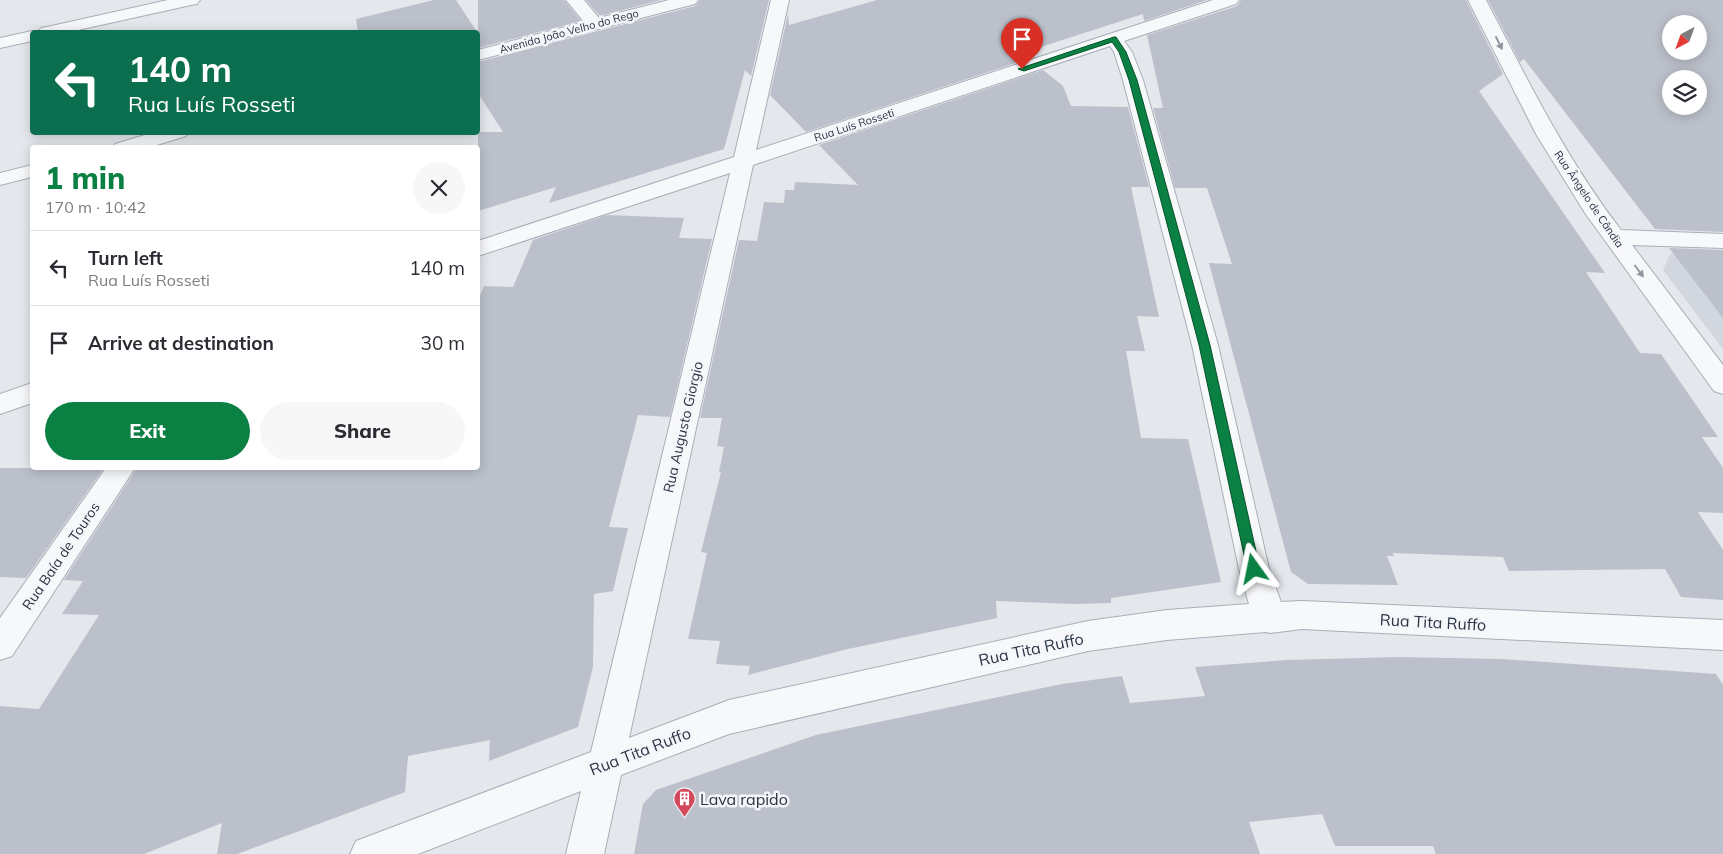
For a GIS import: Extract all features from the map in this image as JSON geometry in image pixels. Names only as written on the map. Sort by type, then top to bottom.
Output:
[{"type":"street","points":[[56,30],[191,0]]},
{"type":"street","points":[[574,0],[595,24]]},
{"type":"street","name":"Avenida João Velho do Rego","points":[[480,54],[689,0]]},
{"type":"street","name":"Rua Augusto Giorgio","points":[[585,854],[745,161],[780,0]]},
{"type":"street","name":"Rua Luís Rosseti","points":[[480,248],[1230,0]]},
{"type":"street","name":"Rua Ângelo de Cândia","points":[[1477,0],[1546,134],[1613,237],[1723,384]]},
{"type":"street","points":[[0,43],[30,36]]},
{"type":"street","points":[[1114,39],[1122,52],[1133,80],[1205,345],[1254,569],[1270,619]]},
{"type":"street","points":[[133,145],[169,135]]},
{"type":"street","points":[[0,179],[30,172]]},
{"type":"street","points":[[1613,237],[1723,241]]},
{"type":"street","points":[[0,404],[30,394]]},
{"type":"street","name":"Rua Baía de Touros","points":[[0,645],[121,470]]},
{"type":"street","name":"Rua Tita Ruffo","points":[[369,854],[728,717],[1088,636],[1167,625],[1270,619],[1302,615],[1723,636]]},
{"type":"shaded area","points":[[1670,254],[1723,256],[1723,349],[1663,270]]},
{"type":"building","points":[[434,0],[456,0],[476,30],[358,30],[356,19]]},
{"type":"building","points":[[478,0],[564,0],[581,21],[480,47],[480,30],[478,30]]},
{"type":"building","points":[[586,0],[661,0],[600,16]]},
{"type":"building","points":[[700,0],[769,0],[751,76],[745,70],[724,149],[549,203],[556,187],[480,210],[480,145],[478,145],[478,135],[480,135],[480,132],[503,132],[480,96],[480,61],[695,6]]},
{"type":"building","points":[[877,0],[1207,0],[1144,21],[1143,14],[1022,53],[1028,59],[806,132],[770,95],[788,14],[789,25]]},
{"type":"building","points":[[1241,0],[1466,0],[1503,74],[1479,91],[1605,273],[1586,272],[1640,353],[1661,354],[1718,437],[1702,437],[1723,468],[1723,513],[1698,512],[1723,550],[1723,600],[1681,597],[1665,569],[1509,571],[1503,557],[1393,553],[1394,556],[1387,556],[1398,585],[1308,584],[1291,572],[1209,263],[1232,264],[1207,188],[1175,188],[1153,108],[1163,108],[1147,35],[1237,6]]},
{"type":"building","points":[[1488,0],[1723,0],[1723,232],[1655,229],[1524,59],[1520,62]]},
{"type":"building","points":[[1043,70],[1063,86],[1071,106],[1128,107],[1149,187],[1131,187],[1159,317],[1137,316],[1145,351],[1126,351],[1141,438],[1188,439],[1221,582],[1111,598],[1111,603],[1075,604],[996,601],[997,618],[848,649],[748,675],[750,666],[716,664],[720,641],[688,639],[707,553],[701,552],[721,472],[719,472],[724,447],[717,446],[722,418],[700,418],[739,240],[757,241],[764,202],[784,203],[785,190],[794,190],[795,182],[858,185],[819,145]]},
{"type":"building","points":[[607,215],[684,218],[679,238],[712,239],[670,417],[638,415],[609,527],[628,528],[613,591],[594,594],[593,667],[578,727],[489,761],[490,740],[408,756],[405,792],[237,854],[217,854],[222,823],[144,854],[0,854],[0,706],[39,709],[99,615],[62,614],[83,581],[64,580],[136,470],[480,470],[480,296],[484,286],[513,287],[533,240]]},
{"type":"building","points":[[1669,248],[1723,250],[1723,318]]},
{"type":"building","points":[[0,468],[103,470],[26,578],[0,577]]},
{"type":"building","points":[[1398,657],[1501,659],[1716,674],[1723,685],[1723,854],[1436,854],[1433,846],[1335,846],[1322,814],[1249,822],[1260,854],[634,854],[643,804],[656,790],[816,735],[1062,684],[1122,676],[1130,703],[1205,696],[1195,667],[1287,660]]},
{"type":"place","name":"Lava rapido","points":[[684,818]]},
{"type":"route","points":[[1022,69],[1114,39],[1122,52],[1133,80],[1205,345],[1254,569]]}]
